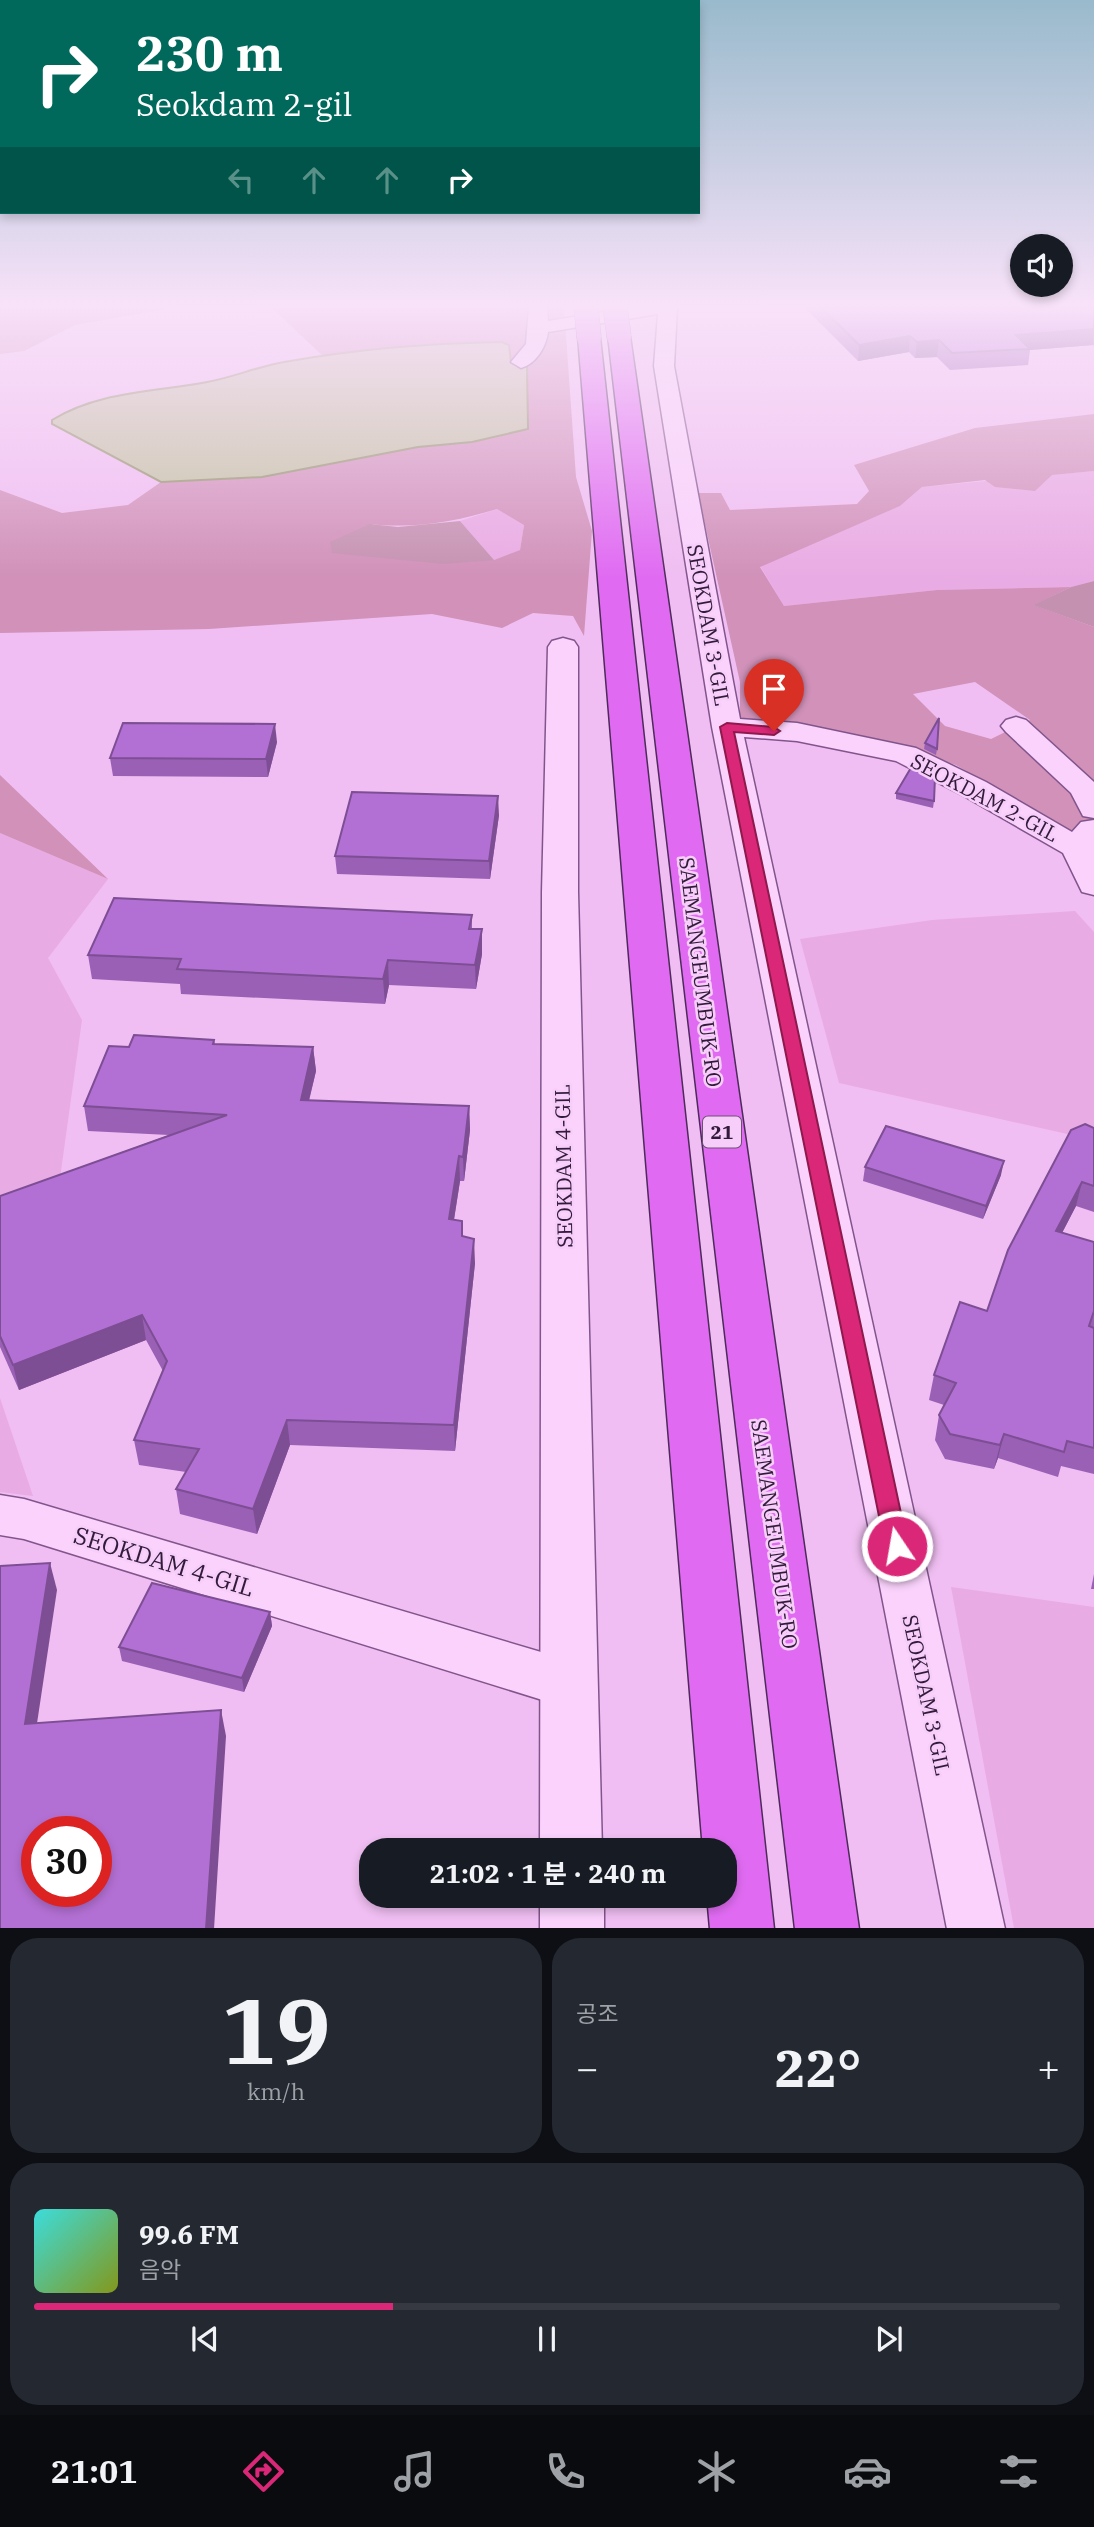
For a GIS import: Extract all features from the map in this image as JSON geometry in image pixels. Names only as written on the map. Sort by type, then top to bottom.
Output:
[{"type":"highway","name":"SAEMANGEUMBUK-RO","points":[[609,397],[742,1928]]},
{"type":"highway","name":"SAEMANGEUMBUK-RO","points":[[613,397],[827,1928]]},
{"type":"street","name":"SEOKDAM 3-GIL","points":[[669,397],[727,727],[976,1928]]},
{"type":"street","name":"SEOKDAM 4-GIL","points":[[563,647],[560,905],[571,1838]]},
{"type":"street","points":[[1016,726],[1084,789],[1094,809]]},
{"type":"street","name":"SEOKDAM 2-GIL","points":[[727,727],[797,732],[905,754],[975,789],[1085,836],[1094,885]]},
{"type":"street","name":"SEOKDAM 4-GIL","points":[[8,1510],[568,1684]]},
{"type":"street","points":[[572,1908],[572,1928]]},
{"type":"shaded area","points":[[527,397],[570,397],[576,477],[592,531],[584,636],[573,616],[533,613],[502,628],[432,614],[209,629],[0,633],[0,490],[62,513],[128,505],[161,482],[262,477],[418,447],[472,442],[528,429]],"holes":[[[497,509],[524,525],[520,550],[494,560],[370,524],[402,526],[434,523]]]},
{"type":"shaded area","points":[[527,397],[528,429],[472,442],[418,447],[262,477],[161,482],[52,424],[52,420],[70,410],[108,398]]},
{"type":"shaded area","points":[[1094,414],[1094,471],[1052,475],[1035,491],[995,487],[985,480],[922,487],[900,506],[760,567],[784,606],[937,590],[1071,587],[1034,605],[1094,627],[1094,848],[956,765],[879,740],[740,720],[740,682],[698,493],[721,493],[730,510],[857,504],[869,491],[854,465],[975,428]],"holes":[[[975,682],[1030,720],[991,739],[945,726],[913,694]]]},
{"type":"shaded area","points":[[1094,471],[1094,581],[1071,587],[937,590],[784,606],[760,566],[900,506],[922,487]]},
{"type":"shaded area","points":[[497,509],[524,524],[520,550],[494,560],[460,521]]},
{"type":"shaded area","points":[[460,521],[494,560],[444,564],[332,553],[330,542],[370,524],[398,527]]},
{"type":"shaded area","points":[[1094,581],[1094,627],[1033,605],[1071,587]]},
{"type":"shaded area","points":[[0,775],[108,879],[0,833]]},
{"type":"shaded area","points":[[0,833],[108,879],[48,958],[82,1020],[60,1178],[0,1202]]},
{"type":"shaded area","points":[[1075,911],[1094,932],[1094,1140],[839,1083],[800,939],[932,920]]},
{"type":"shaded area","points":[[0,1398],[33,1496],[0,1492]]},
{"type":"shaded area","points":[[951,1587],[1094,1607],[1094,1928],[1014,1928]]},
{"type":"building","points":[[939,718],[937,749],[925,743]]},
{"type":"building","points":[[123,723],[275,724],[266,759],[110,758]]},
{"type":"building","points":[[912,766],[935,777],[934,801],[896,793]]},
{"type":"building","points":[[352,792],[498,796],[489,861],[335,856]]},
{"type":"building","points":[[114,898],[472,915],[469,929],[482,929],[475,965],[388,960],[383,979],[177,969],[181,959],[88,955]]},
{"type":"building","points":[[134,1035],[214,1040],[213,1044],[313,1047],[301,1100],[469,1106],[463,1157],[459,1156],[449,1219],[462,1221],[462,1236],[474,1239],[454,1425],[287,1420],[253,1509],[176,1489],[199,1449],[134,1440],[167,1361],[142,1315],[13,1365],[0,1336],[0,1196],[227,1115],[84,1106],[109,1046],[129,1047]]},
{"type":"building","points":[[1085,1124],[1094,1128],[1094,1186],[1082,1182],[1056,1231],[1094,1242],[1094,1311],[1089,1326],[1094,1328],[1094,1448],[1067,1441],[1064,1452],[1004,1434],[1000,1445],[950,1434],[939,1415],[956,1383],[934,1375],[960,1302],[987,1311],[1008,1250],[1071,1130]]},
{"type":"building","points":[[886,1126],[1004,1161],[986,1206],[865,1167]]},
{"type":"building","points":[[50,1563],[25,1724],[221,1710],[206,1928],[0,1928],[0,1566]]},
{"type":"building","points":[[152,1583],[270,1612],[242,1678],[119,1647]]},
{"type":"route","points":[[774,731],[727,727],[897,1546]]}]
